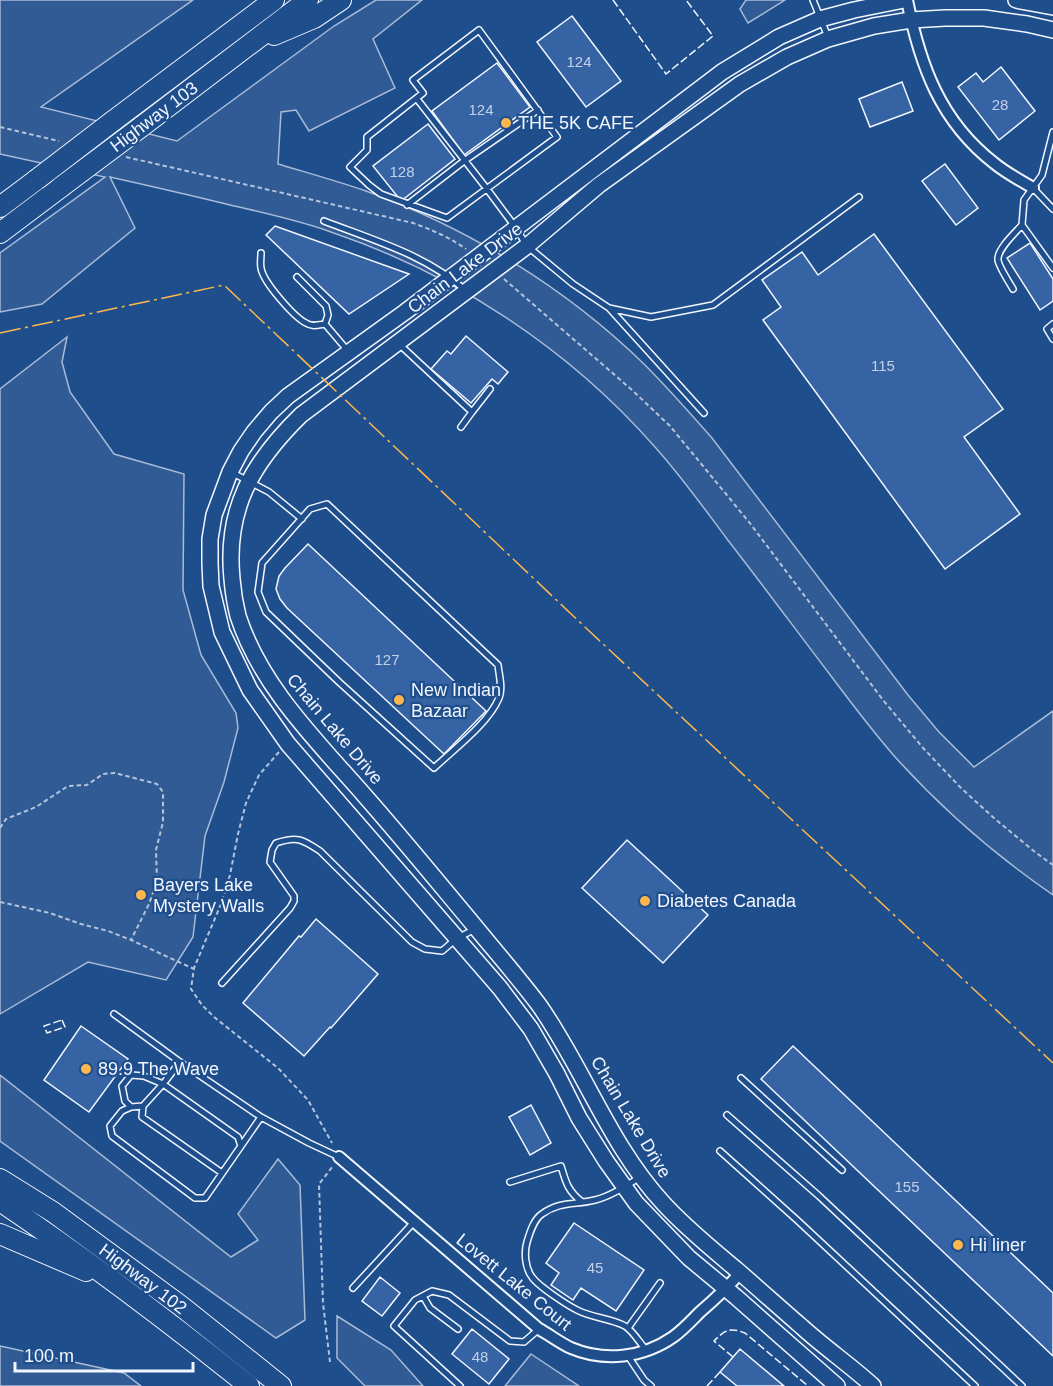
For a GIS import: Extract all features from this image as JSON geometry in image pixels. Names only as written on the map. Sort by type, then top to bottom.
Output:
[{"type":"highway","name":"Highway 103","points":[[0,207],[274,0]]},
{"type":"highway","name":"Highway 103","points":[[0,233],[308,0]]},
{"type":"highway","points":[[246,47],[314,18],[341,0]]},
{"type":"highway","name":"Highway 102","points":[[0,1179],[53,1212],[181,1306],[281,1386]]},
{"type":"highway","name":"Highway 102","points":[[0,1201],[61,1242],[249,1386]]},
{"type":"highway","points":[[0,1234],[116,1284]]},
{"type":"street","name":"Chain Lake Drive","points":[[837,1386],[689,1258],[636,1203],[579,1118],[531,1029],[500,988],[288,744],[250,690],[222,632],[212,586],[210,539],[214,515],[230,471],[254,432],[288,396],[405,312],[722,72],[779,37],[820,20],[905,0]]},
{"type":"street","points":[[905,0],[927,74],[955,123],[986,156],[1033,188]]},
{"type":"street","points":[[1016,0],[1053,6]]},
{"type":"street","name":"Chain Lake Drive","points":[[873,1386],[802,1328],[782,1308],[678,1219],[641,1176],[614,1134],[556,1031],[522,983],[273,687],[248,641],[238,614],[230,561],[231,534],[237,509],[249,481],[264,456],[301,415],[495,271],[599,186],[740,84],[787,57],[828,39],[874,26],[911,20],[984,18],[1053,30]]},
{"type":"street","name":"Lovett Lake Court","points":[[339,1157],[539,1329],[562,1344],[582,1352],[603,1356],[628,1356],[656,1347],[675,1336],[740,1273]]},
{"type":"lane","points":[[813,0],[828,39]]},
{"type":"lane","points":[[479,30],[538,110],[557,137],[447,218],[381,194],[350,167],[367,150],[367,137],[423,93],[413,80],[479,30]]},
{"type":"lane","points":[[417,99],[487,189],[527,246],[573,284],[609,308],[704,413]]},
{"type":"lane","points":[[407,205],[464,161],[538,110]]},
{"type":"lane","points":[[1013,289],[998,261],[999,255],[1002,248],[1022,225],[1024,200],[1042,175],[1053,132]]},
{"type":"lane","points":[[1033,188],[1053,209]]},
{"type":"lane","points":[[609,308],[651,317],[713,304],[859,196]]},
{"type":"lane","points":[[324,221],[412,255],[450,277],[466,291]]},
{"type":"lane","points":[[1022,225],[1053,267]]},
{"type":"lane","points":[[261,253],[261,268],[267,282],[294,314],[307,324],[315,326],[325,324]]},
{"type":"lane","points":[[297,277],[326,306],[328,315],[325,324]]},
{"type":"lane","points":[[405,312],[419,327]]},
{"type":"lane","points":[[325,324],[350,352]]},
{"type":"lane","points":[[1053,324],[1047,329],[1053,339]]},
{"type":"lane","points":[[398,343],[472,412]]},
{"type":"lane","points":[[461,427],[490,389]]},
{"type":"lane","points":[[230,471],[269,492],[302,519]]},
{"type":"lane","points":[[327,504],[498,665],[501,686],[499,697],[484,721],[434,768],[266,612],[258,592],[262,563],[302,519],[310,509],[327,504]]},
{"type":"lane","points":[[222,984],[294,901],[294,896],[270,862],[276,843],[295,838],[320,851],[412,942],[425,949],[442,951],[456,939],[477,928]]},
{"type":"lane","points":[[114,1014],[261,1117],[339,1157]]},
{"type":"lane","points":[[180,1062],[143,1106],[141,1117],[222,1173]]},
{"type":"lane","points":[[131,1107],[125,1101],[122,1086],[130,1076],[144,1076],[163,1084],[238,1137],[241,1146]]},
{"type":"lane","points":[[741,1078],[842,1170]]},
{"type":"lane","points":[[143,1106],[131,1107],[122,1111],[110,1126],[112,1136],[195,1198],[205,1198],[261,1117]]},
{"type":"lane","points":[[728,1115],[819,1196],[1022,1386]]},
{"type":"lane","points":[[720,1151],[975,1386]]},
{"type":"lane","points":[[510,1182],[561,1166],[566,1184],[572,1194],[582,1202]]},
{"type":"lane","points":[[641,1176],[596,1200],[555,1206],[539,1215],[525,1248],[526,1263],[531,1277],[577,1310],[628,1328],[646,1351]]},
{"type":"lane","points":[[353,1288],[415,1221]]},
{"type":"lane","points":[[628,1328],[660,1283]]},
{"type":"lane","points":[[460,1386],[394,1326],[415,1300],[432,1291],[449,1295],[510,1341],[524,1342],[539,1329]]},
{"type":"lane","points":[[423,1296],[430,1308],[458,1329]]},
{"type":"lane","points":[[628,1356],[644,1380],[651,1386]]},
{"type":"path","points":[[0,127],[67,143]]},
{"type":"path","points":[[123,157],[413,223],[455,241],[478,257]]},
{"type":"path","points":[[495,271],[670,426],[749,522],[883,700],[924,749],[995,819],[1053,865]]},
{"type":"path","points":[[0,828],[6,819],[36,807],[68,786],[87,784],[103,774],[115,773],[157,784],[163,792],[163,822],[156,850],[157,881],[149,904],[131,940]]},
{"type":"path","points":[[0,902],[51,912],[81,924],[108,931],[194,969]]},
{"type":"path","points":[[330,1362],[323,1303],[319,1184],[339,1157]]},
{"type":"shaded area","points":[[0,0],[193,0],[41,107],[177,141],[334,26],[376,0],[422,0],[373,39],[395,88],[309,131],[296,110],[281,112],[278,164],[366,191],[442,223],[514,263],[582,310],[614,336],[653,373],[712,438],[908,695],[939,732],[974,767],[1053,711],[1053,895],[970,831],[896,758],[683,481],[621,411],[547,347],[507,318],[465,292],[377,249],[319,228],[294,220],[110,177],[135,228],[42,304],[0,312],[0,253],[105,177],[0,154]]},
{"type":"shaded area","points":[[746,0],[785,0],[748,23],[740,9]]},
{"type":"shaded area","points":[[67,337],[62,362],[70,392],[114,454],[184,474],[183,590],[201,655],[236,713],[238,728],[224,782],[205,836],[193,937],[166,980],[88,962],[0,1014],[0,389]]},
{"type":"shaded area","points":[[0,1075],[231,1257],[258,1240],[238,1214],[278,1159],[300,1185],[305,1320],[276,1338],[0,1141]]},
{"type":"shaded area","points":[[337,1316],[391,1350],[423,1386],[365,1386],[337,1358]]},
{"type":"shaded area","points":[[0,1346],[124,1373],[141,1386],[0,1386]]},
{"type":"shaded area","points":[[531,1354],[579,1386],[505,1386]]},
{"type":"building","points":[[572,16],[621,81],[586,107],[537,42]]},
{"type":"building","points":[[497,63],[530,107],[464,155],[432,111]]},
{"type":"building","points":[[1001,67],[1035,111],[999,140],[958,87],[976,73],[983,82]]},
{"type":"building","points":[[902,82],[913,111],[870,127],[859,99]]},
{"type":"building","points":[[428,124],[455,159],[401,201],[373,166]]},
{"type":"building","points":[[945,164],[978,208],[956,225],[922,181]]},
{"type":"building","points":[[275,226],[409,274],[349,314],[266,235]]},
{"type":"building","points":[[874,234],[1003,409],[964,437],[1020,514],[945,569],[763,320],[781,307],[762,280],[802,252],[818,275]]},
{"type":"building","points":[[1030,243],[1053,279],[1053,301],[1040,310],[1007,258]]},
{"type":"building","points":[[466,336],[508,372],[498,384],[492,379],[471,403],[431,369],[447,351],[451,354]]},
{"type":"building","points":[[308,544],[486,711],[444,754],[280,599],[276,589],[279,576]]},
{"type":"building","name":"Diabetes Canada","points":[[627,840],[708,915],[663,963],[582,888]]},
{"type":"building","points":[[316,919],[378,974],[304,1056],[243,1003]]},
{"type":"building","name":"89.9 The Wave","points":[[81,1026],[128,1059],[89,1112],[44,1080]]},
{"type":"building","points":[[793,1046],[1053,1293],[1053,1356],[761,1079]]},
{"type":"building","points":[[531,1105],[551,1143],[530,1155],[509,1117]]},
{"type":"building","points":[[574,1223],[644,1270],[616,1311],[581,1288],[573,1300],[551,1285],[559,1273],[546,1263]]},
{"type":"building","points":[[380,1277],[400,1293],[382,1316],[362,1301]]},
{"type":"building","points":[[472,1329],[509,1359],[489,1384],[452,1354]]},
{"type":"building","points":[[740,1349],[784,1386],[737,1386],[720,1372]]},
{"type":"fence","points":[[613,0],[666,74],[713,36],[686,0]]},
{"type":"fence","points":[[62,1020],[65,1027],[47,1033],[44,1026],[62,1020]]},
{"type":"fence","points":[[733,1357],[714,1341],[724,1332],[731,1330],[745,1333],[808,1386]]},
{"type":"fence","points":[[707,1386],[720,1372]]},
{"type":"power","points":[[0,333],[224,285],[587,629],[1053,1063]]},
{"type":"place","name":"THE 5K CAFE","points":[[506,123]]},
{"type":"place","name":"New Indian Bazaar","points":[[399,700]]},
{"type":"place","name":"Bayers Lake Mystery Walls","points":[[141,895]]},
{"type":"place","name":"Diabetes Canada","points":[[645,901]]},
{"type":"place","name":"89.9 The Wave","points":[[86,1069]]},
{"type":"place","name":"Hi liner","points":[[958,1245]]}]
